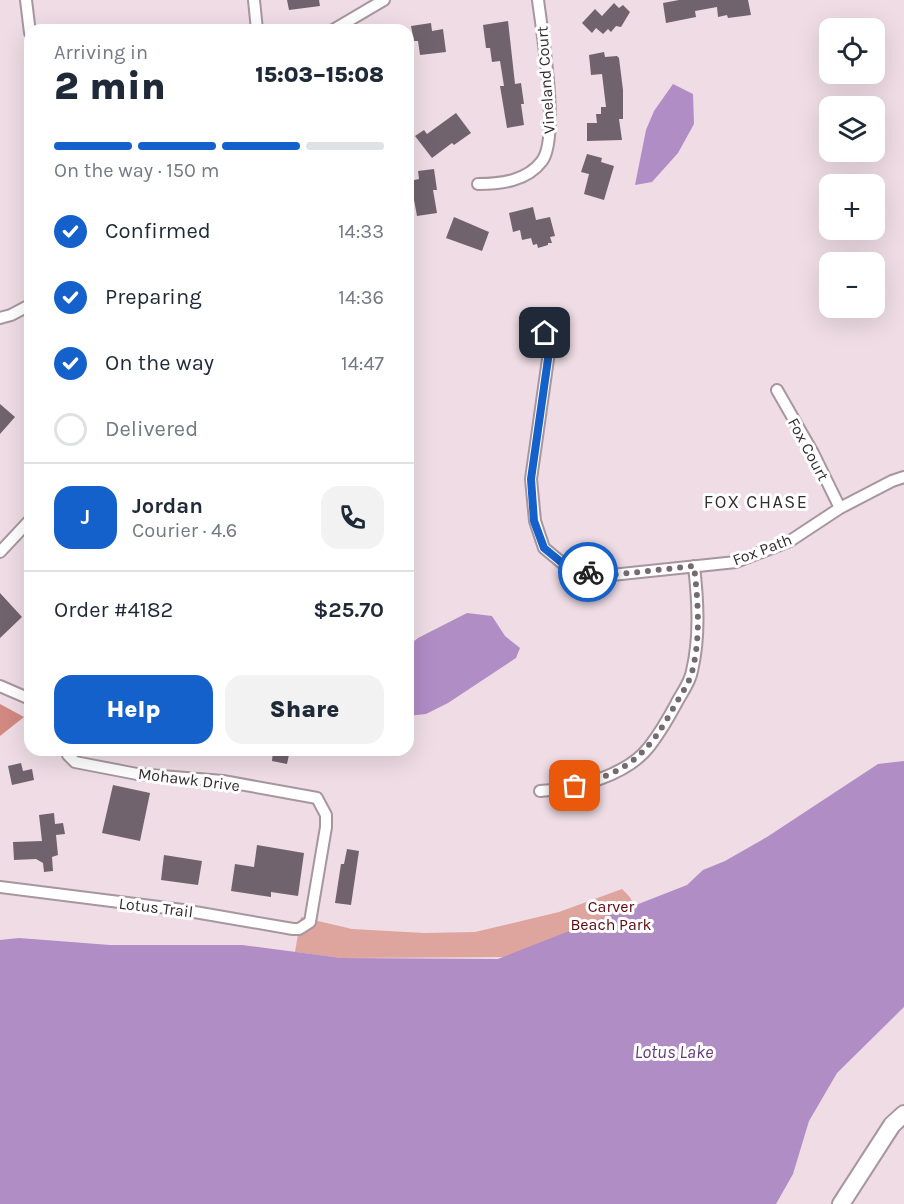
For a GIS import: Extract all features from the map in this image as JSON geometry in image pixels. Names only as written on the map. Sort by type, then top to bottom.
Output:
[{"type":"street","points":[[26,0],[29,24]]},
{"type":"street","points":[[254,0],[256,24]]},
{"type":"street","points":[[343,24],[384,0]]},
{"type":"street","name":"Vineland Court","points":[[478,184],[501,184],[515,179],[530,172],[547,153],[550,142],[547,70],[538,0]]},
{"type":"street","points":[[0,318],[24,308]]},
{"type":"street","name":"Fox Path","points":[[545,333],[549,352],[531,479],[534,521],[544,548],[567,567],[602,576],[736,562],[790,541],[840,508],[904,477]]},
{"type":"street","name":"Fox Court","points":[[777,390],[813,453],[840,508]]},
{"type":"street","points":[[0,552],[24,526]]},
{"type":"street","points":[[540,792],[562,790],[597,780],[622,769],[648,749],[692,675],[697,647],[698,600],[694,566]]},
{"type":"street","points":[[0,687],[24,697]]},
{"type":"street","name":"Mohawk Drive","points":[[69,756],[75,762],[137,774],[223,781],[317,798],[326,815],[326,827],[310,922]]},
{"type":"street","name":"Lotus Trail","points":[[0,887],[183,910],[293,929],[299,929],[310,922]]},
{"type":"street","points":[[841,1204],[892,1125],[904,1114]]},
{"type":"green space","name":"Carver Beach Park","points":[[622,889],[640,915],[514,957],[342,958],[295,952],[301,917],[352,929],[424,933],[475,932],[559,912]]},
{"type":"shaded area","points":[[0,704],[24,717],[0,736]]},
{"type":"water","points":[[673,84],[693,94],[694,124],[678,153],[652,182],[635,185],[646,130],[654,111]]},
{"type":"water","points":[[467,613],[492,616],[505,636],[520,648],[516,658],[448,703],[426,714],[414,715],[414,641]]},
{"type":"water","name":"Lotus Lake","points":[[904,761],[904,1007],[837,1073],[809,1121],[793,1174],[776,1204],[0,1204],[0,940],[19,938],[110,945],[242,945],[342,958],[498,959],[687,885],[703,870],[725,861],[767,837],[878,764]]},
{"type":"building","points":[[287,0],[319,0],[320,6],[289,10]]},
{"type":"building","points":[[679,0],[748,0],[751,15],[718,17],[717,7],[695,11],[696,17],[666,23],[663,3]]},
{"type":"building","points":[[614,3],[619,8],[623,5],[630,12],[621,27],[616,26],[611,32],[608,29],[603,34],[596,28],[592,33],[582,23],[595,9],[602,16]]},
{"type":"building","points":[[508,21],[515,84],[521,83],[524,125],[507,128],[500,86],[504,86],[500,61],[492,62],[490,48],[486,48],[483,25]]},
{"type":"building","points":[[431,23],[432,31],[443,29],[446,52],[420,55],[418,41],[414,41],[414,26]]},
{"type":"building","points":[[604,52],[605,57],[617,56],[619,58],[623,90],[623,119],[619,119],[622,140],[587,141],[587,123],[597,123],[596,114],[601,114],[601,107],[606,107],[602,74],[591,75],[589,55]]},
{"type":"building","points":[[456,113],[471,133],[454,145],[452,143],[432,158],[415,136],[424,130],[427,134]]},
{"type":"building","points":[[587,154],[602,158],[601,162],[614,166],[604,200],[584,194],[589,174],[581,172]]},
{"type":"building","points":[[434,169],[437,190],[433,190],[437,213],[417,216],[414,180],[419,179],[418,171]]},
{"type":"building","points":[[533,207],[536,220],[550,217],[555,236],[550,237],[552,243],[538,248],[537,244],[533,245],[531,238],[522,240],[520,230],[513,232],[509,213]]},
{"type":"building","points":[[454,217],[489,232],[482,251],[446,238]]},
{"type":"building","points":[[0,404],[15,417],[0,434]]},
{"type":"building","points":[[0,593],[22,617],[0,638]]},
{"type":"building","points":[[272,756],[289,756],[287,764],[272,761]]},
{"type":"building","points":[[21,763],[23,771],[32,769],[34,780],[12,785],[8,766]]},
{"type":"building","points":[[113,785],[150,793],[140,841],[102,833]]},
{"type":"building","points":[[54,813],[55,824],[63,823],[65,834],[56,835],[58,855],[52,857],[53,871],[44,872],[43,863],[36,859],[14,860],[13,842],[42,841],[39,815]]},
{"type":"building","points":[[257,845],[304,853],[298,896],[271,892],[271,897],[231,891],[235,864],[254,867]]},
{"type":"building","points":[[347,849],[359,851],[351,905],[335,903],[341,864],[344,864]]},
{"type":"building","points":[[164,855],[202,861],[198,885],[161,880]]},
{"type":"way so far","points":[[575,786],[622,769],[648,749],[692,675],[697,647],[698,600],[694,566],[602,576],[588,572]]},
{"type":"district","name":"FOX CHASE","points":[[756,502]]},
{"type":"route","points":[[545,333],[549,352],[531,479],[534,521],[544,548],[567,567],[588,572]]}]
